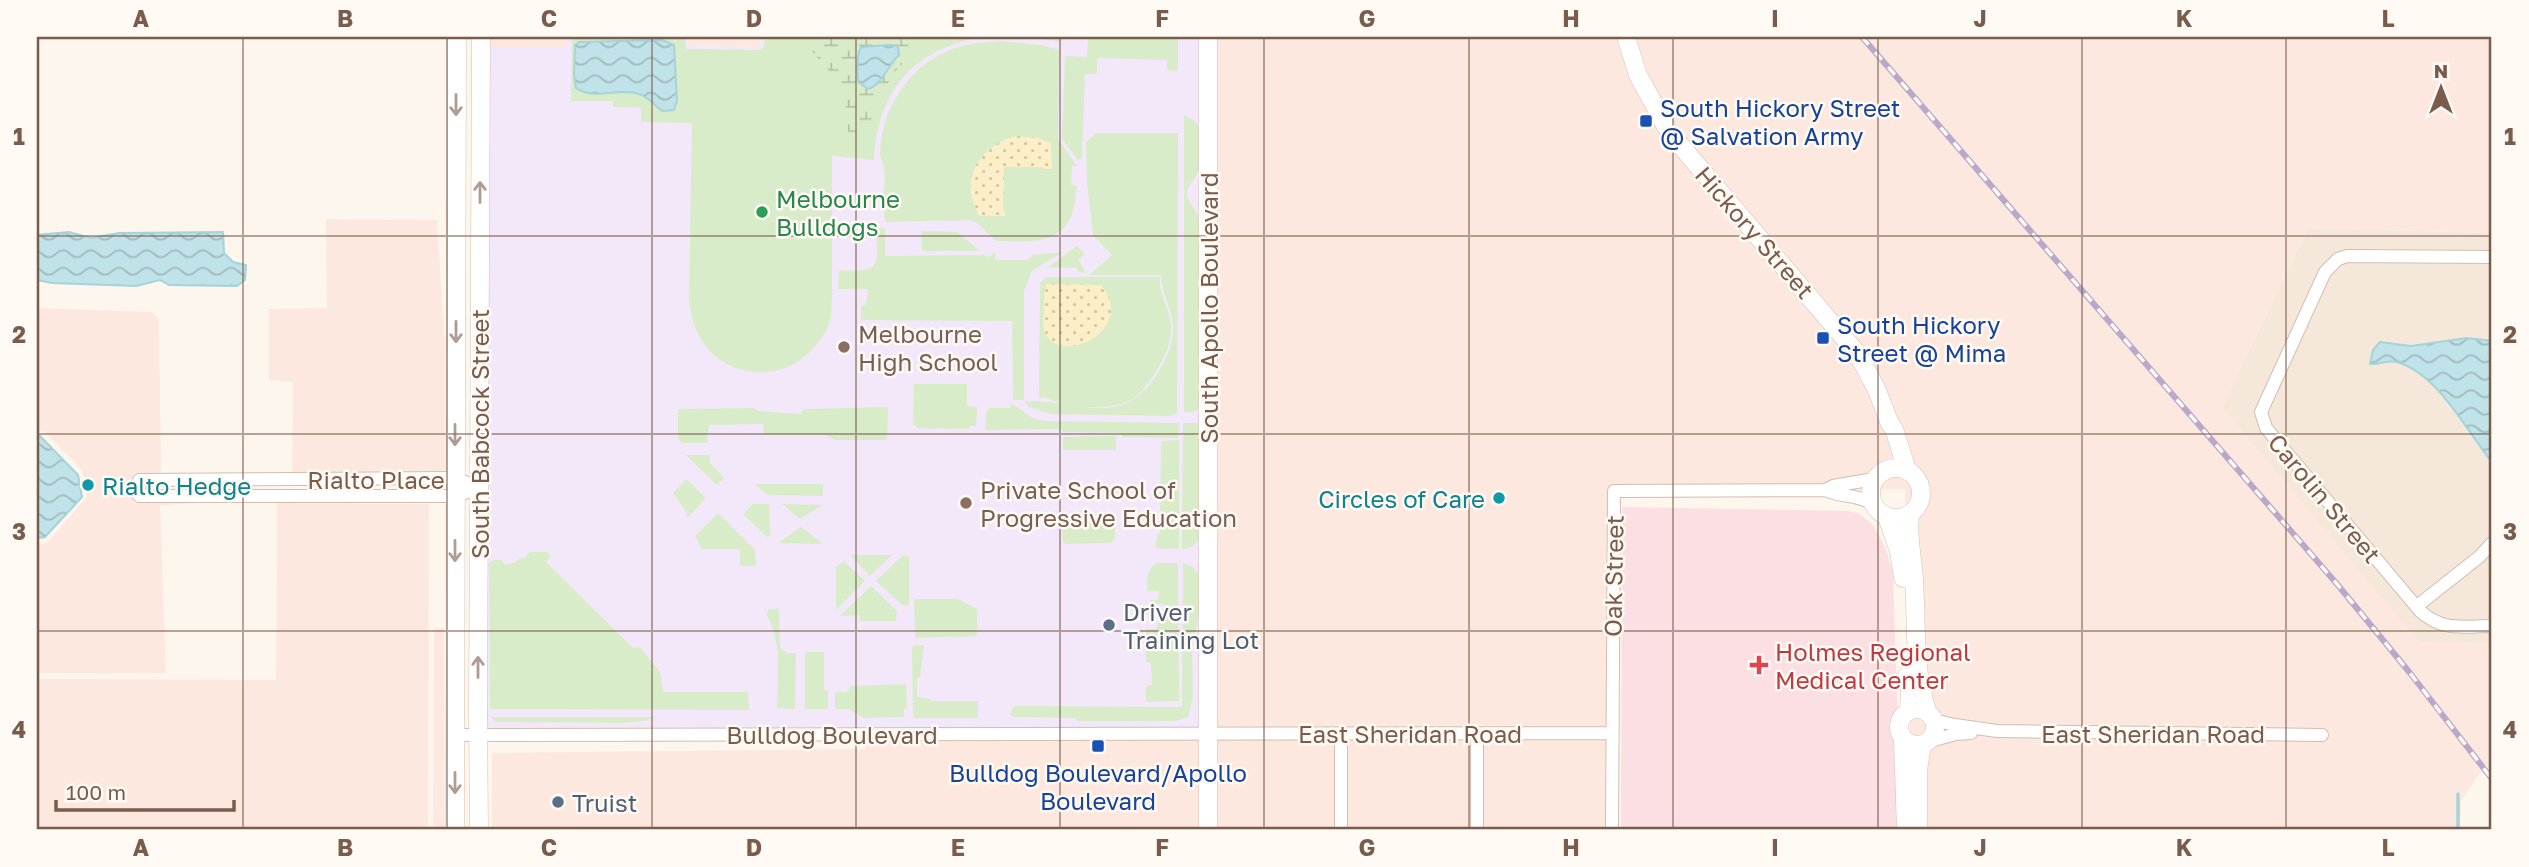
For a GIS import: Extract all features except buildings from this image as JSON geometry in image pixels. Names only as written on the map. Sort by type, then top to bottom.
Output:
[{"type":"street","name":"South Babcock Street","points":[[455,830],[457,37]]},
{"type":"street","name":"South Babcock Street","points":[[479,830],[481,37]]},
{"type":"street","name":"South Apollo Boulevard","points":[[1208,37],[1208,830]]},
{"type":"street","name":"Hickory Street","points":[[1626,37],[1638,75],[1669,132],[1855,351],[1876,388],[1894,429],[1907,470]]},
{"type":"street","name":"Carolin Street","points":[[2492,257],[2347,256],[2338,259],[2325,272],[2261,412],[2266,428],[2431,620],[2445,626],[2492,626]]},
{"type":"street","name":"Hickory Street","points":[[1878,475],[1889,451],[1890,424]]},
{"type":"street","points":[[1887,517],[1900,518],[1910,515],[1918,506],[1922,492],[1917,479],[1907,470],[1896,468],[1878,475],[1871,493],[1873,504],[1887,517],[1902,567],[1904,644],[1910,690],[1934,731],[1926,743],[1918,770],[1919,830]]},
{"type":"street","name":"Oak Street","points":[[1612,830],[1614,491],[1825,490],[1878,475]]},
{"type":"street","points":[[401,478],[401,496]]},
{"type":"street","name":"Rialto Place","points":[[455,478],[480,488],[455,496],[139,496],[139,480],[455,478]]},
{"type":"street","points":[[299,479],[299,496]]},
{"type":"street","name":"Oak Street","points":[[1825,490],[1833,494],[1853,495],[1873,504]]},
{"type":"street","points":[[1910,515],[1916,658],[1923,714]]},
{"type":"street","points":[[2417,606],[2479,557],[2492,543]]},
{"type":"street","name":"East Sheridan Road","points":[[1923,714],[1955,725],[1985,730]]},
{"type":"street","points":[[1906,830],[1903,740],[1899,723],[1902,715],[1923,714]]},
{"type":"street","name":"East Sheridan Road","points":[[1926,743],[1940,737],[1985,730],[2322,734]]},
{"type":"street","name":"East Sheridan Road","points":[[1208,732],[1612,733]]},
{"type":"street","name":"Bulldog Boulevard","points":[[456,735],[1208,732]]},
{"type":"street","points":[[1341,733],[1341,830]]},
{"type":"street","points":[[1477,733],[1477,830]]},
{"type":"street","points":[[1903,740],[1911,744],[1926,743]]},
{"type":"shaded area","points":[[480,37],[567,37],[567,47],[480,47]]},
{"type":"shaded area","name":"Melbourne High School","points":[[567,37],[688,37],[688,46],[760,47],[761,37],[1211,37],[1208,732],[477,736],[480,47],[566,47]]},
{"type":"shaded area","points":[[688,37],[761,37],[760,47],[688,46]]},
{"type":"shaded area","points":[[1211,37],[2492,37],[2492,233],[2308,228],[2222,407],[2419,642],[2492,643],[2492,773],[2486,764],[2461,801],[2460,830],[1912,830],[1905,489],[1614,491],[1612,830],[492,830],[492,753],[865,749],[866,733]]},
{"type":"shaded area","points":[[326,219],[437,220],[445,346],[445,471],[292,472],[293,382],[269,380],[269,309],[327,308]]},
{"type":"shaded area","points":[[2308,228],[2492,233],[2492,643],[2419,642],[2321,529],[2222,407]]},
{"type":"shaded area","points":[[37,308],[152,312],[159,320],[161,473],[133,473],[133,503],[197,503],[160,505],[166,673],[37,673],[37,544],[47,543],[87,497],[82,470],[44,431],[37,431]]},
{"type":"shaded area","points":[[277,503],[429,504],[428,830],[37,830],[37,679],[276,680]]},
{"type":"shaded area","name":"Holmes Regional Medical Center","points":[[1622,507],[1847,511],[1858,513],[1873,525],[1886,549],[1893,574],[1901,830],[1621,830]]},
{"type":"shaded area","points":[[434,628],[444,628],[444,830],[433,830]]},
{"type":"green space","points":[[572,37],[685,37],[686,49],[760,50],[764,47],[765,37],[983,37],[937,51],[919,62],[904,76],[883,113],[874,160],[832,156],[830,321],[820,340],[805,356],[793,365],[765,372],[736,368],[711,353],[693,321],[689,300],[692,123],[641,122],[641,108],[613,107],[613,101],[571,101]]},
{"type":"green space","points":[[820,37],[927,38],[923,46],[904,62],[890,80],[878,99],[866,134],[857,142],[851,142],[849,138],[844,98],[837,83],[812,51],[813,40]]},
{"type":"green space","points":[[1029,37],[1178,37],[1178,71],[1167,70],[1167,60],[1097,58],[1097,74],[1085,74],[1082,158],[1078,160],[1062,139],[1065,56],[1087,57],[1088,39],[1064,38],[1061,42]]},
{"type":"green space","points":[[1001,41],[1059,50],[1058,139],[1077,166],[1072,166],[1071,185],[1077,186],[1070,219],[1056,234],[1037,241],[996,241],[970,220],[886,222],[883,208],[885,176],[880,153],[886,119],[893,102],[914,74],[942,54],[958,47]]},
{"type":"green space","points":[[1184,115],[1196,122],[1199,128],[1199,169],[1187,195],[1199,222],[1200,407],[1192,413],[1184,412]]},
{"type":"green space","points":[[1096,133],[1178,133],[1177,414],[1051,414],[1029,407],[1024,401],[1081,407],[1115,407],[1130,401],[1145,390],[1159,371],[1171,344],[1172,319],[1161,275],[1089,275],[1112,255],[1093,235],[1086,142]]},
{"type":"green space","points":[[876,228],[885,228],[885,256],[989,257],[995,252],[995,260],[1028,260],[1033,255],[1063,252],[1032,271],[1024,291],[1024,400],[1013,400],[1012,321],[861,320],[861,306],[866,305],[868,289],[838,289],[839,270],[863,270],[874,265],[877,259]]},
{"type":"green space","points":[[921,231],[957,232],[980,251],[922,251]]},
{"type":"green space","points":[[1077,246],[1085,254],[1078,260],[1087,273],[1078,272],[1077,268],[1048,267]]},
{"type":"green space","points":[[1046,277],[1160,277],[1170,321],[1170,340],[1155,373],[1133,399],[1113,406],[1094,407],[1067,405],[1048,398],[1039,398],[1040,283]]},
{"type":"green space","points":[[914,384],[967,384],[967,406],[977,407],[976,426],[970,426],[969,429],[916,428],[916,425],[913,425]]},
{"type":"green space","points":[[1011,404],[1033,418],[1045,421],[1179,423],[1178,438],[1123,437],[1120,433],[1062,432],[1062,429],[985,430],[986,412],[989,408],[1010,408]]},
{"type":"green space","points":[[888,407],[887,440],[835,440],[825,435],[764,435],[763,424],[709,425],[707,443],[682,443],[678,439],[678,409],[753,408],[759,411],[800,414],[804,409]]},
{"type":"green space","points":[[1183,423],[1199,423],[1199,538],[1192,546],[1182,549]]},
{"type":"green space","points":[[1116,436],[1116,450],[1063,450],[1063,437]]},
{"type":"green space","points":[[1179,440],[1179,549],[1156,548],[1157,534],[1160,533],[1161,441]]},
{"type":"green space","points":[[686,455],[710,455],[710,463],[724,478],[717,485]]},
{"type":"green space","points":[[686,479],[706,498],[687,518],[687,513],[673,493]]},
{"type":"green space","points":[[755,484],[823,484],[823,496],[767,495]]},
{"type":"green space","points":[[753,504],[769,504],[770,535],[767,537],[743,514]]},
{"type":"green space","points":[[782,504],[823,505],[800,519]]},
{"type":"green space","points":[[718,513],[755,550],[756,566],[740,566],[740,549],[702,549],[695,536]]},
{"type":"green space","points":[[1062,521],[1115,522],[1115,539],[1110,543],[1066,544],[1063,542]]},
{"type":"green space","points":[[801,527],[823,544],[778,543]]},
{"type":"green space","points":[[530,552],[546,552],[551,556],[546,562],[633,648],[640,647],[660,672],[663,692],[748,692],[749,710],[490,709],[489,563],[501,560],[504,564],[515,563]]},
{"type":"green space","points":[[850,555],[892,555],[870,576]]},
{"type":"green space","points":[[902,556],[909,556],[909,606],[902,605],[876,581]]},
{"type":"green space","points":[[844,561],[865,581],[836,610],[836,567]]},
{"type":"green space","points":[[1156,563],[1178,563],[1179,701],[1146,702],[1146,686],[1152,685],[1151,663],[1146,662],[1146,629],[1157,629],[1158,620],[1164,620],[1164,604],[1150,604],[1150,600],[1158,600],[1159,591],[1147,591],[1149,572]]},
{"type":"green space","points":[[1183,563],[1193,567],[1201,578],[1200,607],[1192,650],[1193,697],[1188,717],[1176,721],[1077,721],[1076,718],[1010,715],[1013,707],[1017,706],[1182,707]]},
{"type":"green space","points":[[871,586],[897,611],[896,621],[860,621],[859,615],[840,616]]},
{"type":"green space","points":[[914,599],[958,599],[977,609],[977,636],[915,638]]},
{"type":"green space","points":[[769,609],[779,609],[780,647],[787,653],[796,653],[795,709],[777,708],[777,648],[766,614]]},
{"type":"green space","points":[[924,645],[920,677],[917,678],[917,697],[931,701],[978,701],[978,718],[913,718],[912,648]]},
{"type":"green space","points":[[805,652],[824,652],[824,690],[828,691],[828,709],[805,709]]},
{"type":"green space","points":[[906,684],[907,708],[904,709],[904,717],[863,718],[849,709],[835,709],[835,692],[847,692],[851,686]]},
{"type":"green space","points":[[491,717],[658,717],[624,723],[495,722]]},
{"type":"sand","points":[[1017,136],[1038,138],[1051,143],[1052,169],[1004,167],[1005,216],[978,216],[971,194],[971,180],[978,162],[991,148]]},
{"type":"sand","points":[[1046,284],[1101,285],[1110,301],[1110,316],[1104,328],[1080,345],[1054,343],[1044,328]]},
{"type":"water","points":[[662,40],[674,45],[677,100],[674,110],[662,111],[649,99],[631,92],[599,94],[583,92],[576,88],[575,45],[579,42]]},
{"type":"water","points":[[898,46],[899,55],[881,79],[868,89],[858,82],[857,69],[861,47]]},
{"type":"water","points":[[69,232],[91,238],[119,233],[223,232],[224,253],[233,262],[246,265],[245,280],[237,286],[169,285],[160,280],[136,286],[37,280],[37,235]]},
{"type":"water","points":[[2467,338],[2492,341],[2491,461],[2450,404],[2425,378],[2412,368],[2397,362],[2370,364],[2373,350],[2380,342],[2411,346]]},
{"type":"water","points":[[37,436],[78,475],[82,497],[45,537],[37,538]]},
{"type":"waterway","points":[[2458,794],[2458,830]]},
{"type":"railway","points":[[1862,37],[2337,584],[2492,779]]},
{"type":"place","name":"South Hickory Street @ Salvation Army","points":[[1646,121]]},
{"type":"place","name":"Melbourne Bulldogs","points":[[762,212]]},
{"type":"place","name":"South Hickory Street @ Mima","points":[[1823,338]]},
{"type":"place","name":"Melbourne High School","points":[[844,347]]},
{"type":"place","name":"Rialto Hedge","points":[[88,485]]},
{"type":"place","name":"Circles of Care","points":[[1499,498]]},
{"type":"place","name":"Private School of Progressive Education","points":[[966,503]]},
{"type":"place","name":"Driver Training Lot","points":[[1109,625]]},
{"type":"place","name":"Holmes Regional Medical Center","points":[[1759,665]]},
{"type":"place","name":"Bulldog Boulevard/Apollo Boulevard","points":[[1098,746]]},
{"type":"place","name":"Truist","points":[[558,802]]}]
